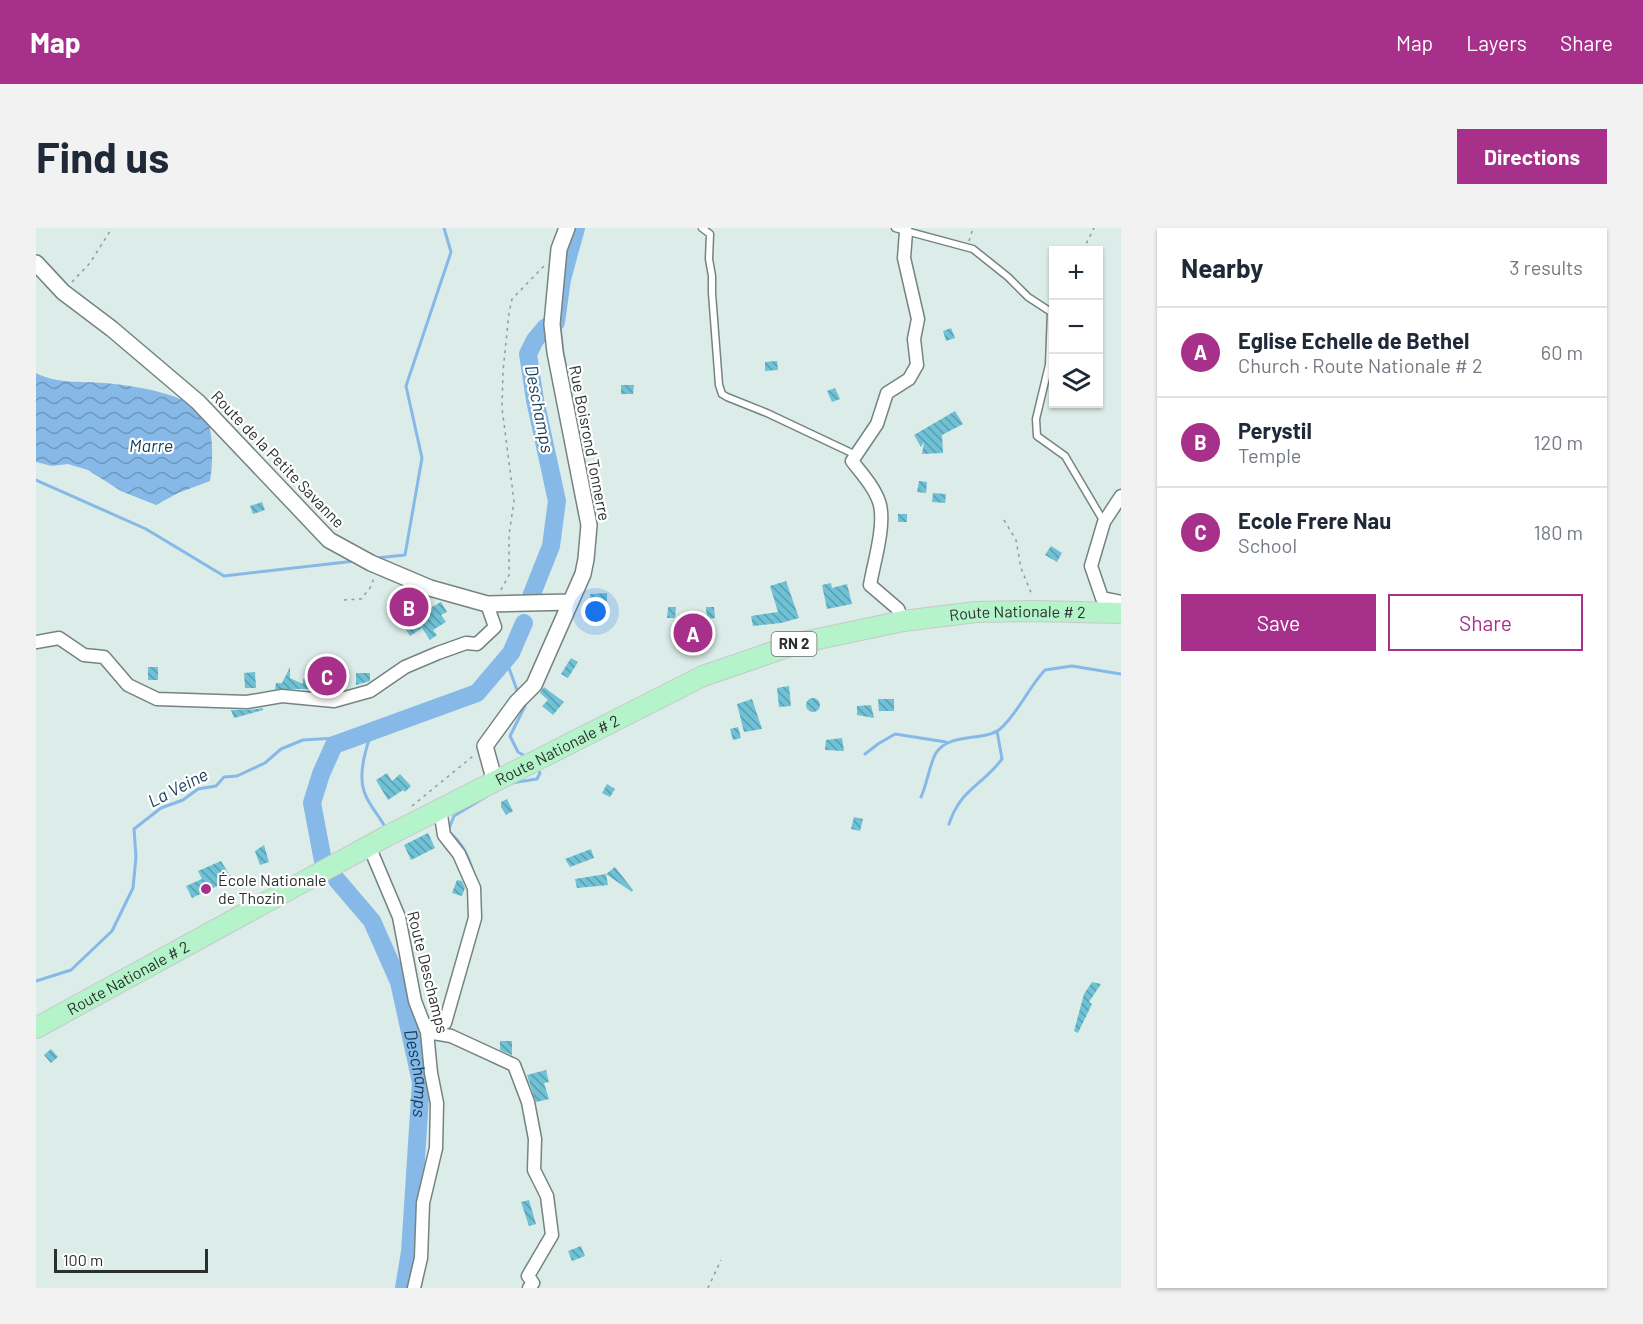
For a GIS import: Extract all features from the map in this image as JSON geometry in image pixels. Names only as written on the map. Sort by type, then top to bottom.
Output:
[{"type":"main road","name":"Route Nationale # 2","points":[[36,1028],[369,846],[702,676],[799,643],[903,621],[976,612],[1121,613]]},
{"type":"street","name":"Rue Boisrond Tonnerre","points":[[485,746],[517,702],[534,685],[583,574],[587,552],[589,525],[552,324],[559,249],[567,228]]},
{"type":"street","points":[[900,230],[918,319],[914,339],[917,365],[909,379],[887,393],[876,423],[852,461],[867,480],[880,503],[881,518],[870,585],[898,609],[903,621]]},
{"type":"street","name":"Route de la Petite Savanne","points":[[36,263],[63,292],[112,329],[198,402],[329,540],[379,567],[430,588],[491,604],[569,602]]},
{"type":"street","points":[[1121,496],[1104,522],[1090,566],[1102,598],[1121,602]]},
{"type":"street","points":[[36,642],[58,638],[84,655],[104,657],[128,686],[158,699],[247,702],[282,696],[334,700],[370,691],[405,667],[438,653],[466,643],[477,644],[495,627],[491,604]]},
{"type":"street","points":[[485,746],[495,782]]},
{"type":"street","points":[[428,1032],[445,1023],[475,918],[474,888],[459,854],[444,835],[440,809]]},
{"type":"street","name":"Route Deschamps","points":[[369,846],[399,917],[415,1000],[428,1032],[431,1073],[437,1103],[436,1148],[423,1203],[421,1257],[414,1288]]},
{"type":"street","points":[[428,1032],[451,1036],[514,1065],[528,1102],[535,1139],[534,1170],[546,1196],[552,1235],[528,1276],[533,1282],[529,1288]]},
{"type":"lane","points":[[702,228],[710,234],[709,259],[715,340],[719,385],[722,394],[856,455]]},
{"type":"lane","points":[[900,230],[973,249],[1008,277],[1028,297],[1050,312],[1049,365],[1036,419],[1037,435],[1065,456],[1104,522]]},
{"type":"path","points":[[63,292],[90,263],[112,228]]},
{"type":"path","points":[[968,247],[973,228]]},
{"type":"path","points":[[1085,246],[1094,228]]},
{"type":"path","points":[[491,604],[509,575],[509,535],[514,501],[502,408],[509,313],[513,299],[544,266]]},
{"type":"path","points":[[1004,520],[1016,540],[1021,568],[1032,593],[1034,611]]},
{"type":"path","points":[[344,600],[361,599],[370,588],[379,567]]},
{"type":"path","points":[[408,811],[485,746]]},
{"type":"path","points":[[708,1288],[721,1260]]},
{"type":"water","name":"Marre","points":[[36,373],[60,380],[144,389],[187,402],[198,409],[209,424],[212,449],[210,481],[178,493],[156,505],[121,491],[88,470],[68,464],[52,466],[36,462]]},
{"type":"building","points":[[951,328],[955,338],[946,341],[943,331]]},
{"type":"building","points":[[777,361],[778,370],[765,371],[765,362]]},
{"type":"building","points":[[621,385],[634,385],[633,394],[621,394]]},
{"type":"building","points":[[835,388],[840,399],[832,402],[827,391]]},
{"type":"building","points":[[955,411],[963,424],[942,435],[943,453],[922,454],[924,442],[921,447],[914,435]]},
{"type":"building","points":[[919,481],[927,482],[926,493],[917,492]]},
{"type":"building","points":[[933,493],[946,494],[945,503],[932,502]]},
{"type":"building","points":[[262,502],[265,510],[253,514],[250,506]]},
{"type":"building","points":[[898,514],[907,514],[907,522],[898,522]]},
{"type":"building","points":[[1051,546],[1062,553],[1057,562],[1045,555]]},
{"type":"building","points":[[786,581],[799,618],[781,623],[753,626],[751,616],[778,612],[770,586]]},
{"type":"building","points":[[831,583],[832,588],[847,584],[852,604],[827,609],[822,585]]},
{"type":"building","points":[[413,591],[430,598],[425,611],[441,602],[447,612],[441,615],[446,622],[433,630],[437,635],[430,640],[422,628],[410,636],[404,627],[416,619],[403,613],[404,597],[410,598]]},
{"type":"building","points":[[607,593],[607,601],[590,602],[590,594]]},
{"type":"building","points":[[668,607],[676,607],[675,618],[667,618]]},
{"type":"building","points":[[706,607],[714,607],[715,618],[707,619]]},
{"type":"building","points":[[571,658],[578,662],[568,678],[561,674]]},
{"type":"building","points":[[148,667],[158,667],[158,680],[148,680]]},
{"type":"building","points":[[290,667],[290,678],[303,684],[303,679],[330,679],[330,689],[275,689],[276,683],[282,683]]},
{"type":"building","points":[[255,672],[256,688],[245,688],[244,673]]},
{"type":"building","points":[[356,673],[370,673],[370,681],[356,685]]},
{"type":"building","points":[[789,686],[791,706],[779,707],[777,688]]},
{"type":"building","points":[[544,687],[564,702],[553,715],[542,706],[548,700],[540,693]]},
{"type":"building","points":[[810,698],[816,698],[820,705],[816,712],[810,712],[806,708],[806,702]]},
{"type":"building","points":[[752,699],[762,729],[744,732],[737,704]]},
{"type":"building","points":[[878,699],[894,699],[894,711],[879,711]]},
{"type":"building","points":[[871,705],[874,718],[857,715],[857,706]]},
{"type":"building","points":[[263,708],[263,710],[234,718],[231,710],[248,710]]},
{"type":"building","points":[[738,727],[741,738],[733,740],[730,729]]},
{"type":"building","points":[[842,738],[844,751],[825,750],[826,740]]},
{"type":"building","points":[[387,773],[392,781],[400,774],[411,786],[405,792],[403,790],[388,800],[376,780]]},
{"type":"building","points":[[607,784],[615,789],[610,797],[602,793]]},
{"type":"building","points":[[507,799],[513,811],[506,815],[501,802]]},
{"type":"building","points":[[854,817],[863,819],[860,831],[851,829]]},
{"type":"building","points":[[428,833],[435,848],[411,860],[404,845]]},
{"type":"building","points":[[264,845],[269,862],[260,865],[255,851]]},
{"type":"building","points":[[591,849],[594,858],[570,867],[565,859]]},
{"type":"building","points":[[221,861],[232,879],[192,898],[186,886],[202,879],[198,871]]},
{"type":"building","points":[[615,867],[633,890],[632,892],[606,874]]},
{"type":"building","points":[[606,874],[608,885],[577,888],[575,879]]},
{"type":"building","points":[[457,880],[462,881],[465,888],[462,896],[452,893]]},
{"type":"building","points":[[1092,982],[1101,984],[1089,1002],[1092,1004],[1078,1033],[1074,1031],[1084,994]]},
{"type":"building","points":[[500,1041],[512,1041],[512,1055],[500,1050]]},
{"type":"building","points":[[51,1049],[58,1057],[51,1063],[44,1055]]},
{"type":"building","points":[[546,1070],[549,1082],[544,1083],[549,1099],[536,1102],[527,1075]]},
{"type":"building","points":[[529,1200],[536,1224],[529,1226],[521,1202]]},
{"type":"building","points":[[581,1246],[585,1256],[572,1261],[568,1251]]},
{"type":"waterway","points":[[376,558],[405,555],[422,458],[406,386],[451,252],[444,228]]},
{"type":"waterway","name":"Deschamps","points":[[530,599],[551,546],[557,501],[535,400],[528,354],[535,340],[545,328],[556,322],[562,279],[576,228]]},
{"type":"waterway","points":[[559,316],[570,390]]},
{"type":"waterway","points":[[36,480],[146,529],[224,576],[355,561]]},
{"type":"waterway","name":"Deschamps","points":[[323,861],[312,803],[321,774],[334,745],[477,693],[511,653],[524,623]]},
{"type":"waterway","points":[[504,661],[518,693]]},
{"type":"waterway","points":[[921,797],[934,757],[942,746],[949,742],[993,733],[1000,729],[1013,715],[1045,670],[1072,666],[1121,674]]},
{"type":"waterway","points":[[524,703],[525,706],[510,736],[518,752],[527,757]]},
{"type":"waterway","points":[[373,730],[364,760],[362,784],[368,801],[386,829]]},
{"type":"waterway","points":[[949,824],[960,802],[1002,759],[997,731]]},
{"type":"waterway","points":[[865,754],[895,734],[946,742]]},
{"type":"waterway","name":"La Veine","points":[[36,981],[71,970],[112,931],[133,888],[136,857],[134,829],[161,808],[183,800],[198,789],[216,786],[224,777],[237,776],[265,763],[281,749],[303,740],[353,737]]},
{"type":"waterway","points":[[511,783],[537,779],[540,773],[537,768]]},
{"type":"waterway","points":[[473,872],[464,849],[448,831],[454,816],[487,796]]},
{"type":"waterway","name":"Deschamps","points":[[337,880],[372,921],[399,982],[421,1082],[410,1252],[404,1288]]},
{"type":"place","name":"Perystil","points":[[409,607]]},
{"type":"place","name":"Eglise Echelle de Bethel","points":[[693,633]]},
{"type":"place","name":"Ecole Frere Nau","points":[[327,676]]},
{"type":"place","name":"École Nationale de Thozin","points":[[206,889]]}]
